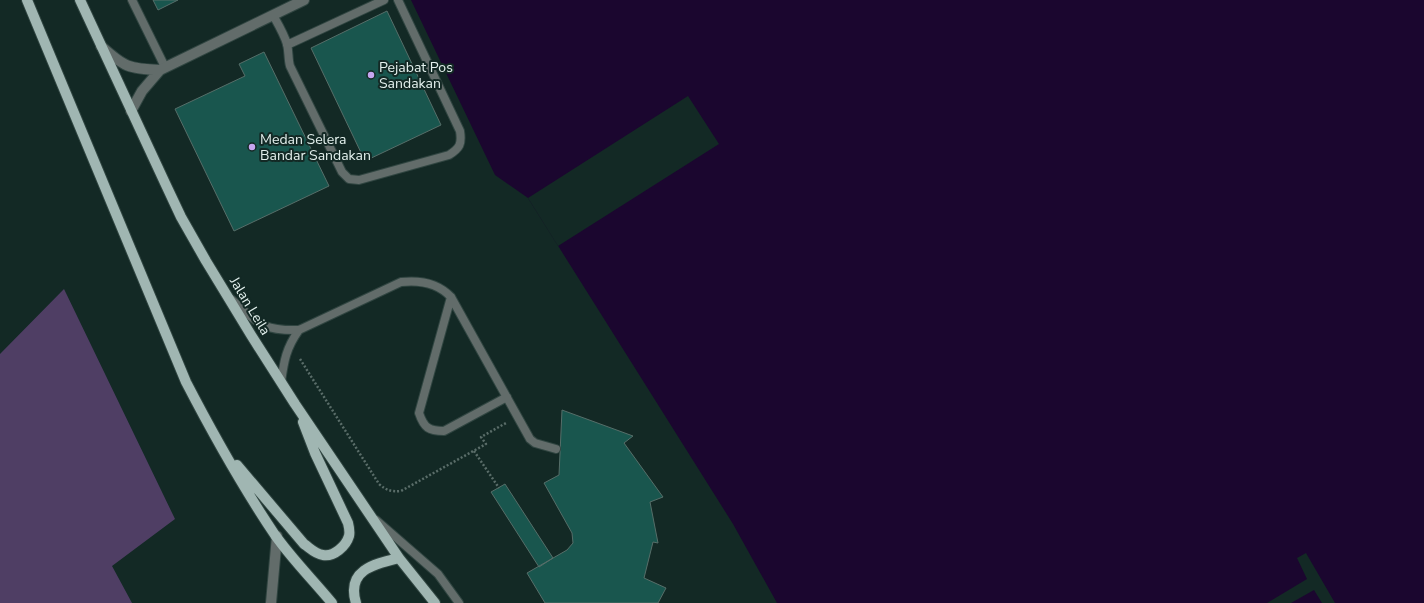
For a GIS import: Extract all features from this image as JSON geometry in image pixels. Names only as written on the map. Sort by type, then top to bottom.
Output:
[{"type":"main road","points":[[27,0],[186,382],[216,440],[256,506],[276,536],[332,603]]},
{"type":"main road","name":"Jalan Leila","points":[[82,2],[181,217],[226,295],[295,404],[369,514],[399,558],[435,603]]},
{"type":"main road","points":[[216,440],[304,544],[314,551],[324,555],[334,553],[345,544],[349,534],[348,523],[315,453],[295,404]]},
{"type":"main road","points":[[356,603],[353,590],[356,580],[361,572],[372,566],[399,558]]},
{"type":"street","points":[[101,45],[114,58],[127,66],[137,69],[162,68],[304,0]]},
{"type":"street","points":[[131,111],[142,91],[162,68]]},
{"type":"street","points":[[270,603],[276,536]]},
{"type":"lane","points":[[132,0],[162,68]]},
{"type":"lane","points":[[287,45],[384,0]]},
{"type":"lane","points":[[273,15],[284,36],[290,66],[342,172],[350,179],[359,180],[449,155],[457,150],[461,141],[460,131],[398,0]]},
{"type":"lane","points":[[226,295],[260,324],[269,328],[280,330],[299,330],[401,282],[411,281],[438,286],[445,290],[451,297],[530,439],[535,443],[556,449]]},
{"type":"lane","points":[[451,297],[419,413],[422,422],[428,429],[444,431],[507,398]]},
{"type":"lane","points":[[281,382],[290,343],[299,330]]},
{"type":"lane","points":[[369,514],[438,574],[459,603]]},
{"type":"path","points":[[290,343],[378,484],[392,492],[401,491],[486,444],[481,437],[517,417]]},
{"type":"path","points":[[474,451],[498,488]]},
{"type":"shaded area","points":[[411,0],[1424,0],[1424,603],[777,603],[733,524],[528,198],[495,175]]},
{"type":"shaded area","points":[[64,289],[175,519],[112,566],[132,603],[0,603],[0,354]]},
{"type":"pier","points":[[688,96],[719,144],[558,246],[528,198]]},
{"type":"pier","points":[[1306,553],[1335,603],[1322,603],[1314,590],[1291,603],[1267,603],[1307,579],[1297,558]]},
{"type":"building","points":[[153,0],[178,0],[158,10]]},
{"type":"building","name":"Pejabat Pos Sandakan","points":[[387,11],[441,125],[365,161],[311,48]]},
{"type":"building","name":"Medan Selera Bandar Sandakan","points":[[264,52],[329,186],[234,231],[175,109],[245,76],[239,64]]},
{"type":"building","points":[[562,410],[633,436],[624,443],[663,497],[650,502],[658,543],[653,542],[644,578],[666,588],[658,603],[545,603],[527,573],[567,550],[573,543],[572,533],[544,483],[559,475]]},
{"type":"building","points":[[505,484],[553,558],[539,567],[491,492]]},
{"type":"place","name":"Pejabat Pos Sandakan","points":[[371,75]]},
{"type":"place","name":"Medan Selera Bandar Sandakan","points":[[252,147]]}]
